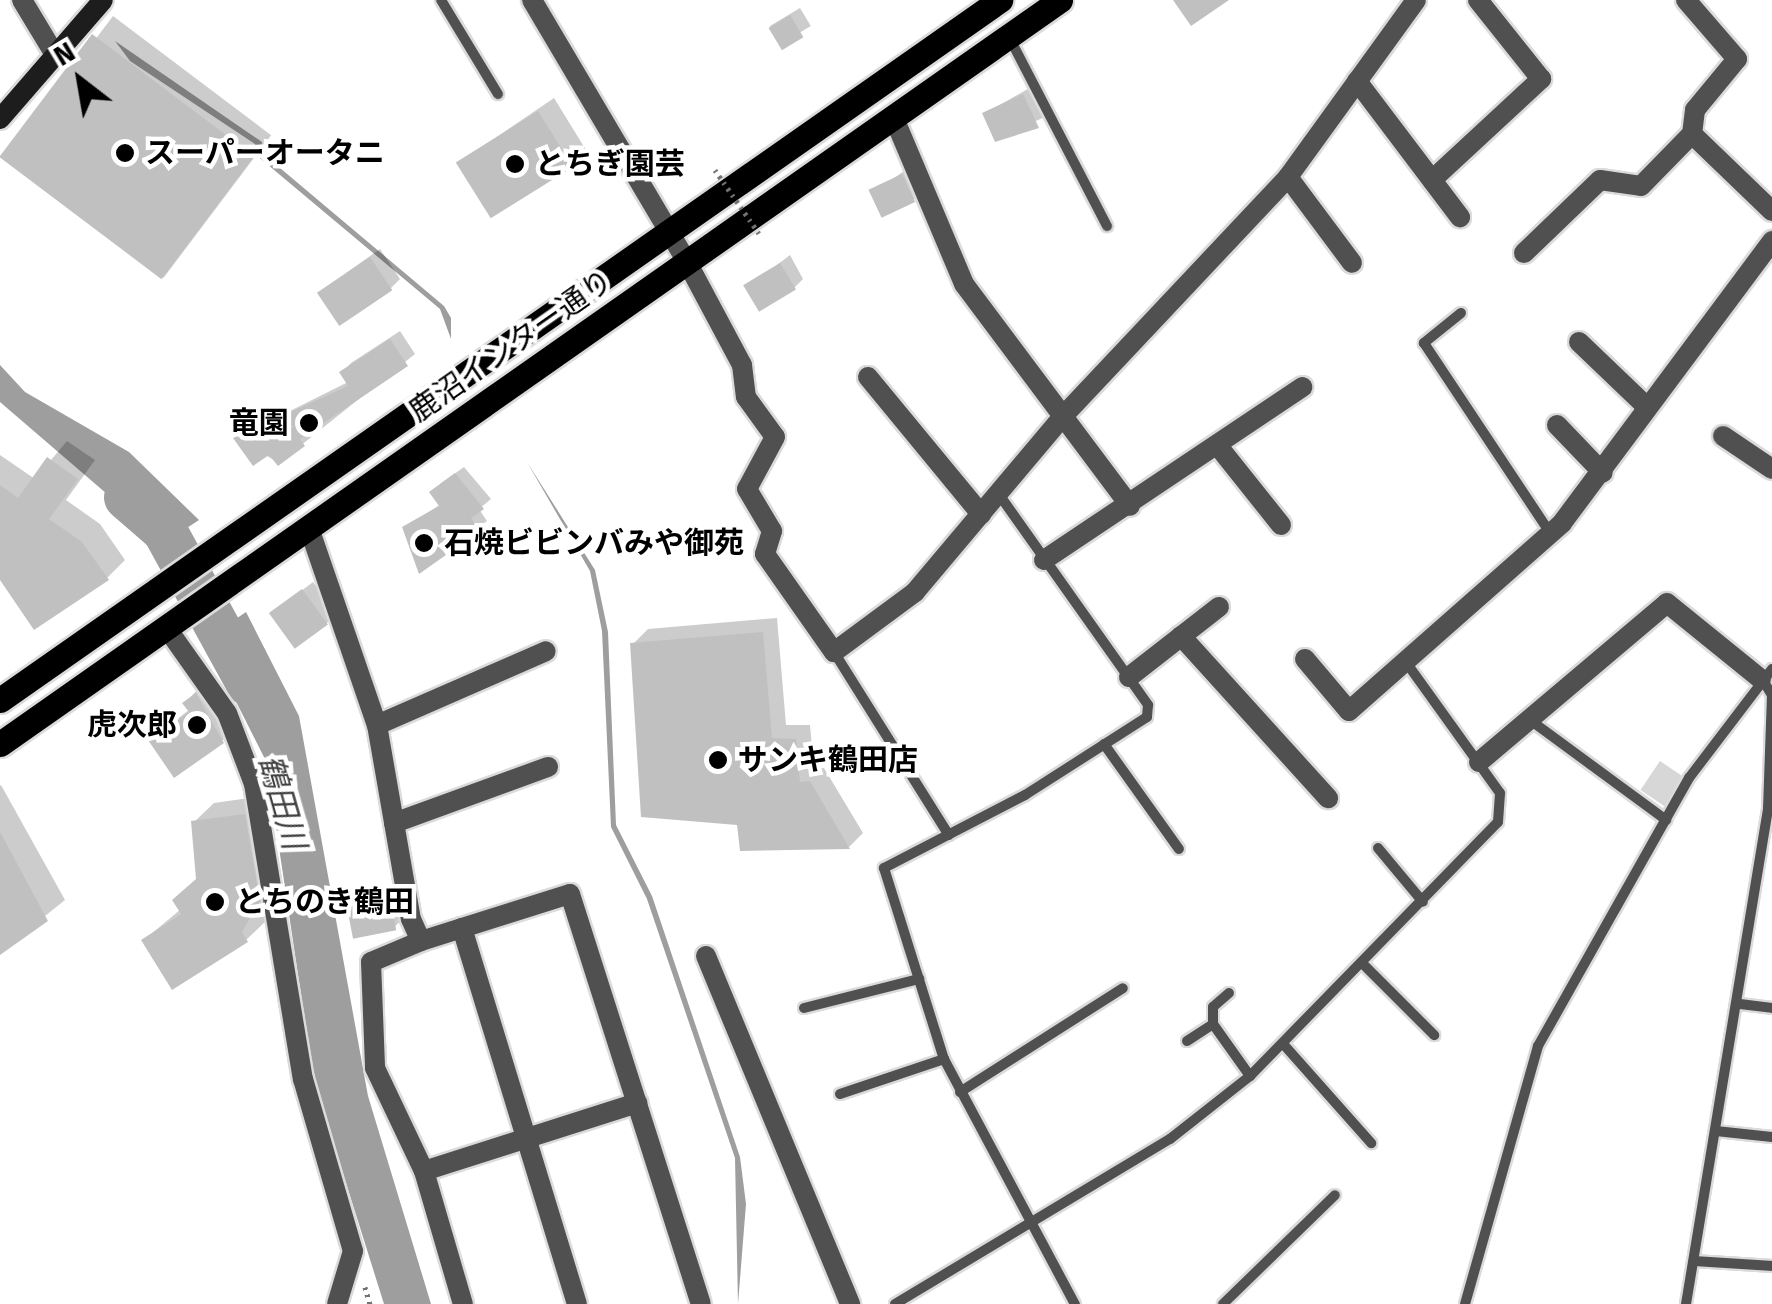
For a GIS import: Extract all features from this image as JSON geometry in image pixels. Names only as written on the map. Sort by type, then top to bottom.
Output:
[{"type":"main road","name":"鹿沼インター通り","points":[[0,700],[1000,0]]},
{"type":"main road","name":"鹿沼インター通り","points":[[0,744],[1060,0]]},
{"type":"street","points":[[22,0],[54,53]]},
{"type":"street","points":[[0,119],[104,0]]},
{"type":"street","points":[[532,0],[687,262],[742,366],[746,397],[776,437],[774,451],[748,474],[772,531],[765,554],[834,652],[915,592],[1065,414],[1288,177],[1416,0]]},
{"type":"street","points":[[1432,180],[1541,79],[1478,0]]},
{"type":"street","points":[[1524,254],[1600,180],[1641,186],[1692,134],[1696,110],[1737,59],[1686,0]]},
{"type":"street","points":[[1357,81],[1460,217]]},
{"type":"street","points":[[894,118],[964,284],[1065,414],[1130,506]]},
{"type":"street","points":[[1692,134],[1772,210]]},
{"type":"street","points":[[1288,177],[1352,262]]},
{"type":"street","points":[[1305,659],[1349,711],[1550,533],[1603,473],[1647,407],[1772,240]]},
{"type":"street","points":[[1578,342],[1647,407]]},
{"type":"street","points":[[868,377],[981,514]]},
{"type":"street","points":[[1044,560],[1130,506],[1302,387]]},
{"type":"street","points":[[1557,424],[1603,473]]},
{"type":"street","points":[[1724,436],[1772,469]]},
{"type":"street","points":[[1218,446],[1281,525]]},
{"type":"street","points":[[309,528],[377,725],[421,941]]},
{"type":"street","points":[[1479,762],[1667,602],[1766,674]]},
{"type":"street","points":[[1129,677],[1219,607]]},
{"type":"street","points":[[175,622],[227,712],[254,784],[302,1079],[353,1251],[337,1304]]},
{"type":"street","points":[[1181,636],[1328,798]]},
{"type":"street","points":[[377,725],[546,651]]},
{"type":"street","points":[[394,823],[548,767]]},
{"type":"street","points":[[463,1304],[424,1172],[376,1068],[371,962],[421,941],[570,894],[701,1304]]},
{"type":"street","points":[[462,928],[577,1304]]},
{"type":"street","points":[[706,956],[850,1304]]},
{"type":"street","points":[[424,1172],[637,1102]]},
{"type":"lane","points":[[441,0],[498,94]]},
{"type":"lane","points":[[1009,37],[1107,226]]},
{"type":"lane","points":[[1461,314],[1424,342],[1550,533]]},
{"type":"lane","points":[[998,493],[1129,677],[1147,717],[950,835],[884,868],[944,1059],[1026,1220],[1075,1304]]},
{"type":"lane","points":[[834,652],[950,835]]},
{"type":"lane","points":[[896,1304],[1026,1220],[1170,1139],[1250,1076],[1365,966],[1498,822],[1500,794],[1479,762],[1431,708],[1406,661]]},
{"type":"lane","points":[[1465,1304],[1522,1082],[1666,820],[1766,674]]},
{"type":"lane","points":[[1686,1304],[1740,1004],[1768,809],[1772,695],[1766,674]]},
{"type":"lane","points":[[1529,719],[1666,820]]},
{"type":"lane","points":[[1104,744],[1179,849]]},
{"type":"lane","points":[[1378,848],[1424,902]]},
{"type":"lane","points":[[1365,966],[1434,1036]]},
{"type":"lane","points":[[804,1008],[919,979]]},
{"type":"lane","points":[[960,1092],[1123,988]]},
{"type":"lane","points":[[1229,994],[1213,1008],[1213,1024],[1250,1076]]},
{"type":"lane","points":[[1740,1004],[1772,1008]]},
{"type":"lane","points":[[1187,1041],[1213,1024]]},
{"type":"lane","points":[[1285,1046],[1371,1143]]},
{"type":"lane","points":[[840,1094],[944,1059]]},
{"type":"lane","points":[[1716,1131],[1772,1137]]},
{"type":"lane","points":[[1223,1304],[1335,1196]]},
{"type":"lane","points":[[1695,1261],[1772,1266]]},
{"type":"path","points":[[715,170],[760,235]]},
{"type":"shaded area","points":[[1660,761],[1684,777],[1664,806],[1640,790]]},
{"type":"water","points":[[115,41],[262,142],[261,152],[444,306],[451,318],[451,339],[440,309],[255,154],[255,144],[130,61]]},
{"type":"water","points":[[0,365],[25,392],[129,452],[199,520],[164,543],[0,402]]},
{"type":"water","points":[[527,462],[595,570],[608,632],[616,825],[652,896],[740,1157],[746,1204],[738,1304],[735,1158],[647,899],[611,827],[602,631],[590,571]]},
{"type":"water","points":[[246,612],[299,716],[368,1096],[431,1304],[384,1304],[314,1081],[266,761],[205,640]]},
{"type":"building","points":[[1173,0],[1229,0],[1191,26]]},
{"type":"building","points":[[790,15],[803,37],[782,50],[769,28]]},
{"type":"building","name":"スーパーオータニ","points":[[92,34],[254,156],[161,279],[0,158]]},
{"type":"building","points":[[1023,94],[1039,128],[995,142],[982,113]]},
{"type":"building","name":"とちぎ園芸","points":[[538,111],[573,167],[491,218],[456,162]]},
{"type":"building","points":[[902,174],[915,202],[882,218],[868,190]]},
{"type":"building","points":[[370,257],[392,290],[339,326],[317,293]]},
{"type":"building","points":[[780,263],[796,290],[759,312],[743,285]]},
{"type":"building","points":[[390,339],[408,366],[300,439],[305,446],[278,466],[269,455],[253,466],[233,438],[348,386],[339,372]]},
{"type":"building","points":[[47,457],[78,479],[49,519],[82,542],[109,580],[34,630],[0,580],[0,485],[18,498]]},
{"type":"building","points":[[455,473],[484,509],[471,518],[480,531],[419,574],[402,527],[439,506],[429,492]]},
{"type":"building","points":[[302,589],[328,625],[295,649],[269,613]]},
{"type":"building","name":"サンキ鶴田店","points":[[763,632],[772,738],[796,739],[800,782],[810,781],[850,849],[740,851],[737,825],[641,817],[630,643]]},
{"type":"building","name":"虎次郎","points":[[196,693],[224,743],[174,778],[148,740],[189,712],[182,703]]},
{"type":"building","name":"とちのき鶴田","points":[[245,814],[260,901],[242,932],[248,942],[172,990],[141,940],[181,914],[172,900],[196,879],[191,821]]},
{"type":"building","points":[[0,832],[48,921],[0,955]]},
{"type":"building","points":[[389,893],[396,930],[353,939],[346,901]]},
{"type":"waterway","name":"鶴田川","points":[[126,497],[164,530],[248,683]]},
{"type":"place","name":"スーパーオータニ","points":[[125,153]]},
{"type":"place","name":"とちぎ園芸","points":[[515,164]]},
{"type":"place","name":"竜園","points":[[309,423]]},
{"type":"place","name":"石焼ビビンバみや御苑","points":[[424,543]]},
{"type":"place","name":"虎次郎","points":[[197,725]]},
{"type":"place","name":"サンキ鶴田店","points":[[718,760]]},
{"type":"place","name":"とちのき鶴田","points":[[215,902]]}]
